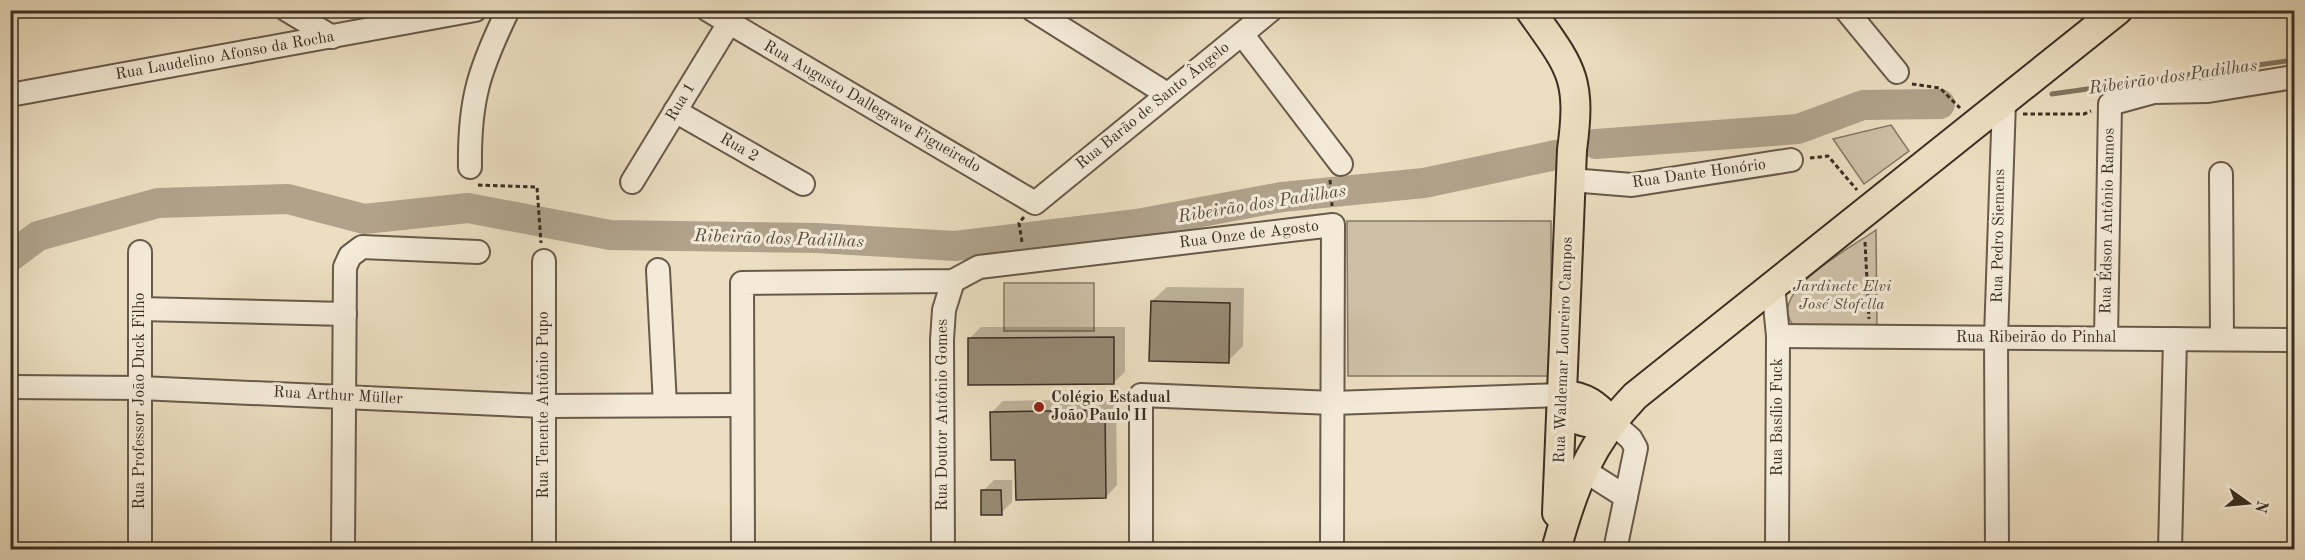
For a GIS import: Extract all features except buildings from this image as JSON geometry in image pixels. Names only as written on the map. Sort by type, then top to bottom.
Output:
[{"type":"main road","name":"Rua Waldemar Loureiro Campos","points":[[1530,10],[1563,58],[1574,82],[1577,108],[1572,150],[1556,549]]},
{"type":"main road","name":"Rua Waldemar Loureiro Campos","points":[[1556,549],[1582,469],[1612,422],[1652,382],[1976,124],[2003,108],[2118,10]]},
{"type":"main road","points":[[1562,395],[1584,398],[1598,407],[1612,422]]},
{"type":"street","points":[[287,10],[332,37]]},
{"type":"street","name":"Rua Laudelino Afonso da Rocha","points":[[10,95],[475,10]]},
{"type":"street","points":[[470,167],[469,129],[477,80],[508,10]]},
{"type":"street","name":"Rua Augusto Dallegrave Figueiredo","points":[[708,10],[1035,202]]},
{"type":"street","points":[[1033,10],[1167,94]]},
{"type":"street","name":"Rua Barão de Santo Ângelo","points":[[1035,202],[1271,10]]},
{"type":"street","points":[[1846,10],[1897,72]]},
{"type":"street","name":"Rua 1","points":[[632,182],[729,23]]},
{"type":"street","points":[[1242,34],[1335,171]]},
{"type":"street","points":[[2110,104],[2154,92],[2208,91],[2295,77]]},
{"type":"street","name":"Rua Édson Antônio Ramos","points":[[2106,338],[2110,104]]},
{"type":"street","name":"Rua Pedro Siemens","points":[[1997,549],[1996,338],[2003,108]]},
{"type":"street","name":"Rua 2","points":[[675,111],[803,184]]},
{"type":"street","name":"Rua Dante Honório","points":[[1571,180],[1632,185],[1791,160]]},
{"type":"street","points":[[2221,174],[2222,339]]},
{"type":"street","name":"Rua Onze de Agosto","points":[[953,281],[979,267],[1333,225],[1332,549]]},
{"type":"street","points":[[343,549],[345,267],[350,256],[362,247],[478,252]]},
{"type":"street","name":"Rua Professor João Duck Filho","points":[[140,252],[140,549]]},
{"type":"street","name":"Rua Tenente Antônio Pupo","points":[[543,254],[544,549]]},
{"type":"street","points":[[658,270],[665,405]]},
{"type":"street","points":[[743,549],[742,283],[953,281]]},
{"type":"street","name":"Rua Doutor Antônio Gomes","points":[[943,549],[942,340],[944,310],[953,281]]},
{"type":"street","name":"Rua Basílio Fuck","points":[[1773,285],[1778,336],[1777,549]]},
{"type":"street","points":[[140,309],[345,314]]},
{"type":"street","name":"Rua Ribeirão do Pinhal","points":[[1778,336],[2295,340]]},
{"type":"street","points":[[2170,549],[2175,339]]},
{"type":"street","name":"Rua Arthur Müller","points":[[10,387],[140,388],[344,395],[544,406],[742,405]]},
{"type":"street","points":[[1141,549],[1141,395],[1333,403],[1562,395]]},
{"type":"street","points":[[1612,422],[1631,439],[1636,448],[1615,549]]},
{"type":"street","points":[[1582,469],[1626,497]]},
{"type":"path","points":[[1897,72],[1914,85],[1940,88],[1976,124]]},
{"type":"path","points":[[2003,108],[2084,114],[2110,104]]},
{"type":"path","points":[[1791,160],[1828,156],[1868,210],[1869,337]]},
{"type":"path","points":[[470,167],[469,179],[476,185],[537,186],[543,254]]},
{"type":"path","points":[[1333,215],[1335,171]]},
{"type":"green space","points":[[1891,125],[1909,151],[1864,184],[1833,139]]},
{"type":"green space","points":[[1347,221],[1551,221],[1551,376],[1348,376]]},
{"type":"green space","name":"Jardinete Elvi José Stofella","points":[[1876,230],[1877,329],[1818,333],[1799,330],[1795,327],[1790,320],[1788,308],[1793,295],[1818,269]]},
{"type":"green space","points":[[1004,283],[1094,283],[1094,331],[1004,331]]},
{"type":"waterway","name":"Ribeirão dos Padilhas","points":[[2052,94],[2294,60]]},
{"type":"waterway","name":"Ribeirão dos Padilhas","points":[[1596,144],[1798,129],[1863,105],[1940,104]]},
{"type":"waterway","name":"Ribeirão dos Padilhas","points":[[10,257],[38,236],[158,203],[288,199],[364,219],[468,208],[610,235],[817,238],[955,246],[1137,224],[1282,197],[1424,183],[1556,155]]},
{"type":"place","name":"Colégio Estadual João Paulo II","points":[[1039,407]]}]
